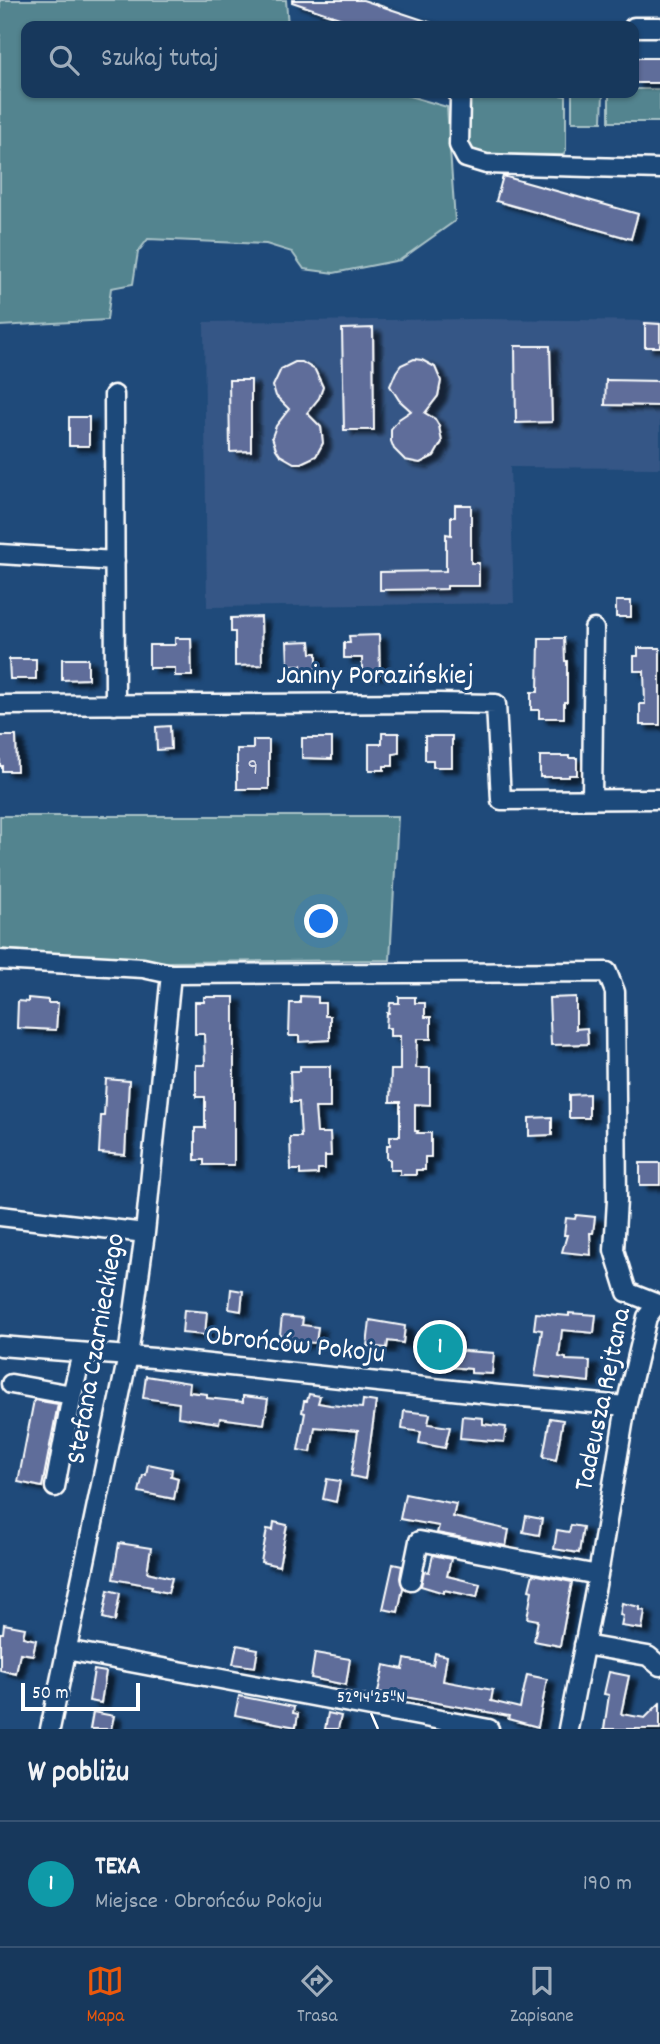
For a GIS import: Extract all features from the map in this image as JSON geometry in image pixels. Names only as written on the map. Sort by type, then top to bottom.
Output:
[{"type":"street","points":[[639,27],[660,27]]},
{"type":"street","points":[[460,98],[459,145],[466,158],[486,164],[660,169]]},
{"type":"street","points":[[114,396],[115,705]]},
{"type":"street","points":[[0,554],[115,561]]},
{"type":"street","points":[[592,799],[594,629]]},
{"type":"street","name":"Janiny Porazińskiej","points":[[0,705],[496,704],[501,800],[660,799]]},
{"type":"street","points":[[0,960],[143,968],[171,974]]},
{"type":"street","name":"Tadeusza Rejtana","points":[[171,974],[607,972],[615,992],[617,1200],[614,1250],[627,1292],[658,1305],[647,1317],[626,1406],[598,1575],[568,1729]]},
{"type":"street","name":"Stefana Czarnieckiego","points":[[50,1729],[128,1356],[145,1233],[171,974]]},
{"type":"street","points":[[0,1216],[145,1233]]},
{"type":"street","name":"Obrońców Pokoju","points":[[0,1346],[128,1356],[626,1406]]},
{"type":"street","points":[[55,1487],[82,1353]]},
{"type":"street","points":[[11,1384],[72,1395]]},
{"type":"street","points":[[411,1580],[419,1541],[598,1575]]},
{"type":"street","points":[[584,1645],[648,1656],[660,1666]]},
{"type":"street","points":[[66,1650],[489,1729]]},
{"type":"shaded area","points":[[483,319],[660,321],[660,468],[510,467],[514,603],[207,607],[204,322]]},
{"type":"green space","points":[[0,0],[286,0],[288,21],[21,21],[21,98],[416,98],[447,107],[455,221],[400,260],[334,273],[304,269],[292,252],[266,244],[148,239],[138,252],[133,284],[111,288],[107,320],[0,326]]},
{"type":"green space","points":[[639,89],[660,89],[660,122],[609,122],[609,98],[639,98]]},
{"type":"green space","points":[[469,98],[566,98],[566,150],[563,155],[483,154],[475,152],[469,143]]},
{"type":"green space","points":[[572,98],[603,98],[602,122],[572,122]]},
{"type":"green space","points":[[0,816],[398,816],[390,960],[167,962],[0,949]]},
{"type":"building","points":[[363,0],[426,21],[348,21],[292,2]]},
{"type":"building","points":[[639,58],[660,58],[660,83],[639,83]]},
{"type":"building","points":[[503,176],[638,214],[631,239],[496,201]]},
{"type":"building","points":[[645,323],[660,324],[660,347],[645,347]]},
{"type":"building","points":[[373,328],[374,430],[344,430],[342,329]]},
{"type":"building","points":[[515,346],[550,346],[552,422],[516,423]]},
{"type":"building","points":[[414,359],[435,367],[441,381],[438,396],[425,413],[435,419],[442,442],[434,456],[420,463],[405,460],[394,449],[391,441],[391,429],[411,411],[399,400],[390,386],[401,365]]},
{"type":"building","points":[[295,362],[302,362],[315,370],[323,387],[319,398],[307,413],[321,427],[323,443],[316,456],[301,463],[294,463],[280,455],[272,437],[276,426],[289,409],[276,396],[273,386],[281,369]]},
{"type":"building","points":[[229,380],[251,380],[251,451],[230,452]]},
{"type":"building","points":[[606,380],[660,381],[660,406],[605,405]]},
{"type":"building","points":[[69,417],[89,417],[89,446],[69,446]]},
{"type":"building","points":[[455,505],[471,505],[471,563],[479,563],[479,586],[380,590],[380,572],[446,571],[446,534],[451,535],[451,517],[455,517]]},
{"type":"building","points":[[616,601],[631,601],[631,617],[616,617]]},
{"type":"building","points":[[261,617],[262,665],[235,666],[235,632],[231,632],[231,618]]},
{"type":"building","points":[[379,635],[380,674],[362,674],[362,658],[344,658],[344,643],[350,643],[349,636]]},
{"type":"building","points":[[175,638],[191,638],[192,676],[175,676],[175,668],[149,668],[149,645],[175,645]]},
{"type":"building","points":[[539,638],[564,638],[567,702],[564,702],[564,718],[539,718],[539,710],[531,710],[531,692],[538,692]]},
{"type":"building","points":[[310,641],[311,653],[317,653],[317,669],[301,669],[301,665],[288,665],[287,642]]},
{"type":"building","points":[[638,648],[660,648],[660,725],[640,725],[640,704],[645,704],[644,671],[634,671],[634,656],[638,656]]},
{"type":"building","points":[[9,659],[36,659],[36,679],[10,679]]},
{"type":"building","points":[[62,659],[88,659],[88,679],[62,680]]},
{"type":"building","points":[[170,726],[171,749],[157,750],[156,727]]},
{"type":"building","points":[[382,733],[399,733],[399,753],[393,754],[393,766],[384,766],[384,770],[369,770],[369,744],[382,744]]},
{"type":"building","points":[[0,736],[16,736],[17,771],[2,771]]},
{"type":"building","points":[[425,736],[452,736],[452,767],[433,767],[433,760],[425,760]]},
{"type":"building","points":[[302,738],[332,738],[332,759],[302,758]]},
{"type":"building","points":[[253,740],[269,740],[269,789],[237,789],[237,749],[253,749]]},
{"type":"building","points":[[540,756],[577,758],[577,775],[540,777]]},
{"type":"building","points":[[300,996],[318,997],[318,1003],[325,1003],[325,1016],[330,1016],[330,1040],[299,1042],[299,1036],[289,1036],[290,1003],[300,1003]]},
{"type":"building","points":[[204,997],[234,997],[234,1165],[204,1165],[204,1160],[195,1160],[195,1128],[205,1128],[205,1097],[196,1097],[196,1065],[205,1065],[204,1034],[195,1034],[195,1002],[204,1002]]},
{"type":"building","points":[[399,997],[415,997],[415,1003],[425,1003],[425,1017],[431,1017],[431,1039],[417,1039],[416,1068],[430,1068],[430,1105],[415,1104],[415,1131],[431,1133],[431,1157],[425,1157],[425,1170],[416,1170],[416,1175],[400,1175],[400,1170],[390,1170],[390,1159],[387,1159],[390,1136],[400,1136],[400,1102],[390,1102],[391,1070],[400,1070],[400,1036],[390,1036],[390,1028],[386,1028],[390,1003],[399,1003]]},
{"type":"building","points":[[576,997],[576,1029],[587,1028],[588,1044],[551,1045],[549,998]]},
{"type":"building","points":[[28,998],[58,1003],[56,1030],[17,1028],[18,1001],[28,1002]]},
{"type":"building","points":[[300,1066],[330,1066],[330,1108],[315,1108],[317,1133],[330,1133],[331,1156],[325,1156],[325,1169],[318,1169],[318,1174],[300,1175],[300,1170],[291,1170],[290,1137],[301,1137],[299,1102],[291,1102],[290,1071],[300,1071]]},
{"type":"building","points":[[106,1079],[129,1081],[125,1155],[99,1153]]},
{"type":"building","points":[[589,1094],[589,1118],[569,1118],[569,1095]]},
{"type":"building","points":[[552,1117],[552,1135],[529,1136],[529,1118]]},
{"type":"building","points":[[640,1163],[660,1163],[660,1185],[640,1185]]},
{"type":"building","points":[[576,1215],[595,1217],[593,1233],[590,1233],[591,1255],[562,1252],[567,1235],[564,1235],[566,1218],[575,1219]]},
{"type":"building","points":[[231,1289],[243,1291],[241,1311],[229,1309]]},
{"type":"building","points":[[184,1310],[207,1312],[205,1335],[182,1333]]},
{"type":"building","points":[[536,1313],[596,1315],[594,1333],[562,1330],[559,1357],[590,1361],[589,1382],[535,1376],[542,1330],[534,1329]]},
{"type":"building","points":[[282,1316],[303,1318],[302,1325],[318,1327],[316,1343],[279,1343]]},
{"type":"building","points":[[370,1320],[405,1326],[403,1343],[388,1341],[387,1348],[367,1346]]},
{"type":"building","points":[[430,1327],[454,1330],[452,1350],[494,1353],[492,1374],[471,1373],[471,1369],[426,1365]]},
{"type":"building","points":[[146,1376],[190,1383],[189,1392],[207,1394],[207,1398],[243,1402],[243,1396],[268,1399],[264,1424],[220,1418],[219,1423],[178,1417],[179,1403],[143,1398]]},
{"type":"building","points":[[309,1394],[320,1396],[318,1403],[330,1405],[362,1408],[363,1400],[376,1402],[365,1479],[351,1476],[358,1431],[315,1427],[311,1452],[298,1450],[305,1413],[302,1412],[304,1401],[307,1401]]},
{"type":"building","points":[[34,1400],[58,1404],[42,1487],[18,1482]]},
{"type":"building","points":[[404,1411],[430,1414],[428,1424],[450,1427],[445,1448],[419,1443],[421,1432],[402,1429]]},
{"type":"building","points":[[462,1416],[483,1418],[483,1424],[506,1427],[504,1442],[460,1438]]},
{"type":"building","points":[[550,1418],[563,1420],[556,1460],[543,1457]]},
{"type":"building","points":[[148,1464],[172,1469],[171,1476],[178,1478],[174,1499],[139,1492]]},
{"type":"building","points":[[327,1479],[340,1481],[336,1502],[323,1499]]},
{"type":"building","points":[[405,1494],[456,1504],[453,1517],[509,1530],[506,1546],[437,1533],[439,1526],[400,1519]]},
{"type":"building","points":[[526,1516],[542,1519],[539,1535],[523,1532]]},
{"type":"building","points":[[274,1522],[287,1525],[279,1566],[261,1562],[267,1529],[273,1530]]},
{"type":"building","points":[[571,1525],[583,1527],[579,1553],[554,1549],[557,1530],[569,1532]]},
{"type":"building","points":[[119,1543],[151,1548],[147,1572],[172,1578],[168,1593],[151,1589],[152,1586],[113,1579]]},
{"type":"building","points":[[433,1555],[451,1559],[447,1576],[480,1584],[477,1597],[444,1590],[444,1593],[421,1586],[424,1571],[429,1572]]},
{"type":"building","points":[[393,1564],[402,1566],[400,1578],[403,1588],[398,1612],[383,1609]]},
{"type":"building","points":[[533,1574],[572,1582],[560,1646],[534,1641],[538,1620],[527,1618]]},
{"type":"building","points":[[108,1590],[120,1593],[115,1621],[103,1618]]},
{"type":"building","points":[[622,1603],[640,1607],[640,1610],[645,1611],[642,1629],[621,1626]]},
{"type":"building","points":[[4,1624],[25,1628],[23,1637],[36,1640],[33,1655],[20,1653],[16,1674],[0,1670],[0,1633],[3,1633]]},
{"type":"building","points":[[237,1645],[258,1649],[255,1667],[233,1664]]},
{"type":"building","points":[[315,1653],[350,1659],[346,1685],[311,1678]]},
{"type":"building","points":[[435,1653],[447,1656],[443,1681],[493,1690],[491,1701],[520,1708],[527,1675],[547,1679],[538,1727],[508,1719],[509,1716],[378,1692],[384,1665],[403,1669],[405,1659],[433,1665]]},
{"type":"building","points":[[94,1670],[106,1672],[101,1703],[89,1701]]},
{"type":"building","points":[[609,1672],[629,1676],[621,1714],[645,1718],[660,1703],[660,1729],[604,1729],[609,1695],[604,1694]]},
{"type":"building","points":[[239,1696],[294,1707],[293,1713],[298,1714],[296,1727],[235,1715]]},
{"type":"building","points":[[93,1712],[114,1716],[111,1729],[90,1729]]},
{"type":"building","points":[[328,1713],[341,1716],[338,1729],[325,1729]]},
{"type":"place","name":"TEXA","points":[[440,1347]]}]
